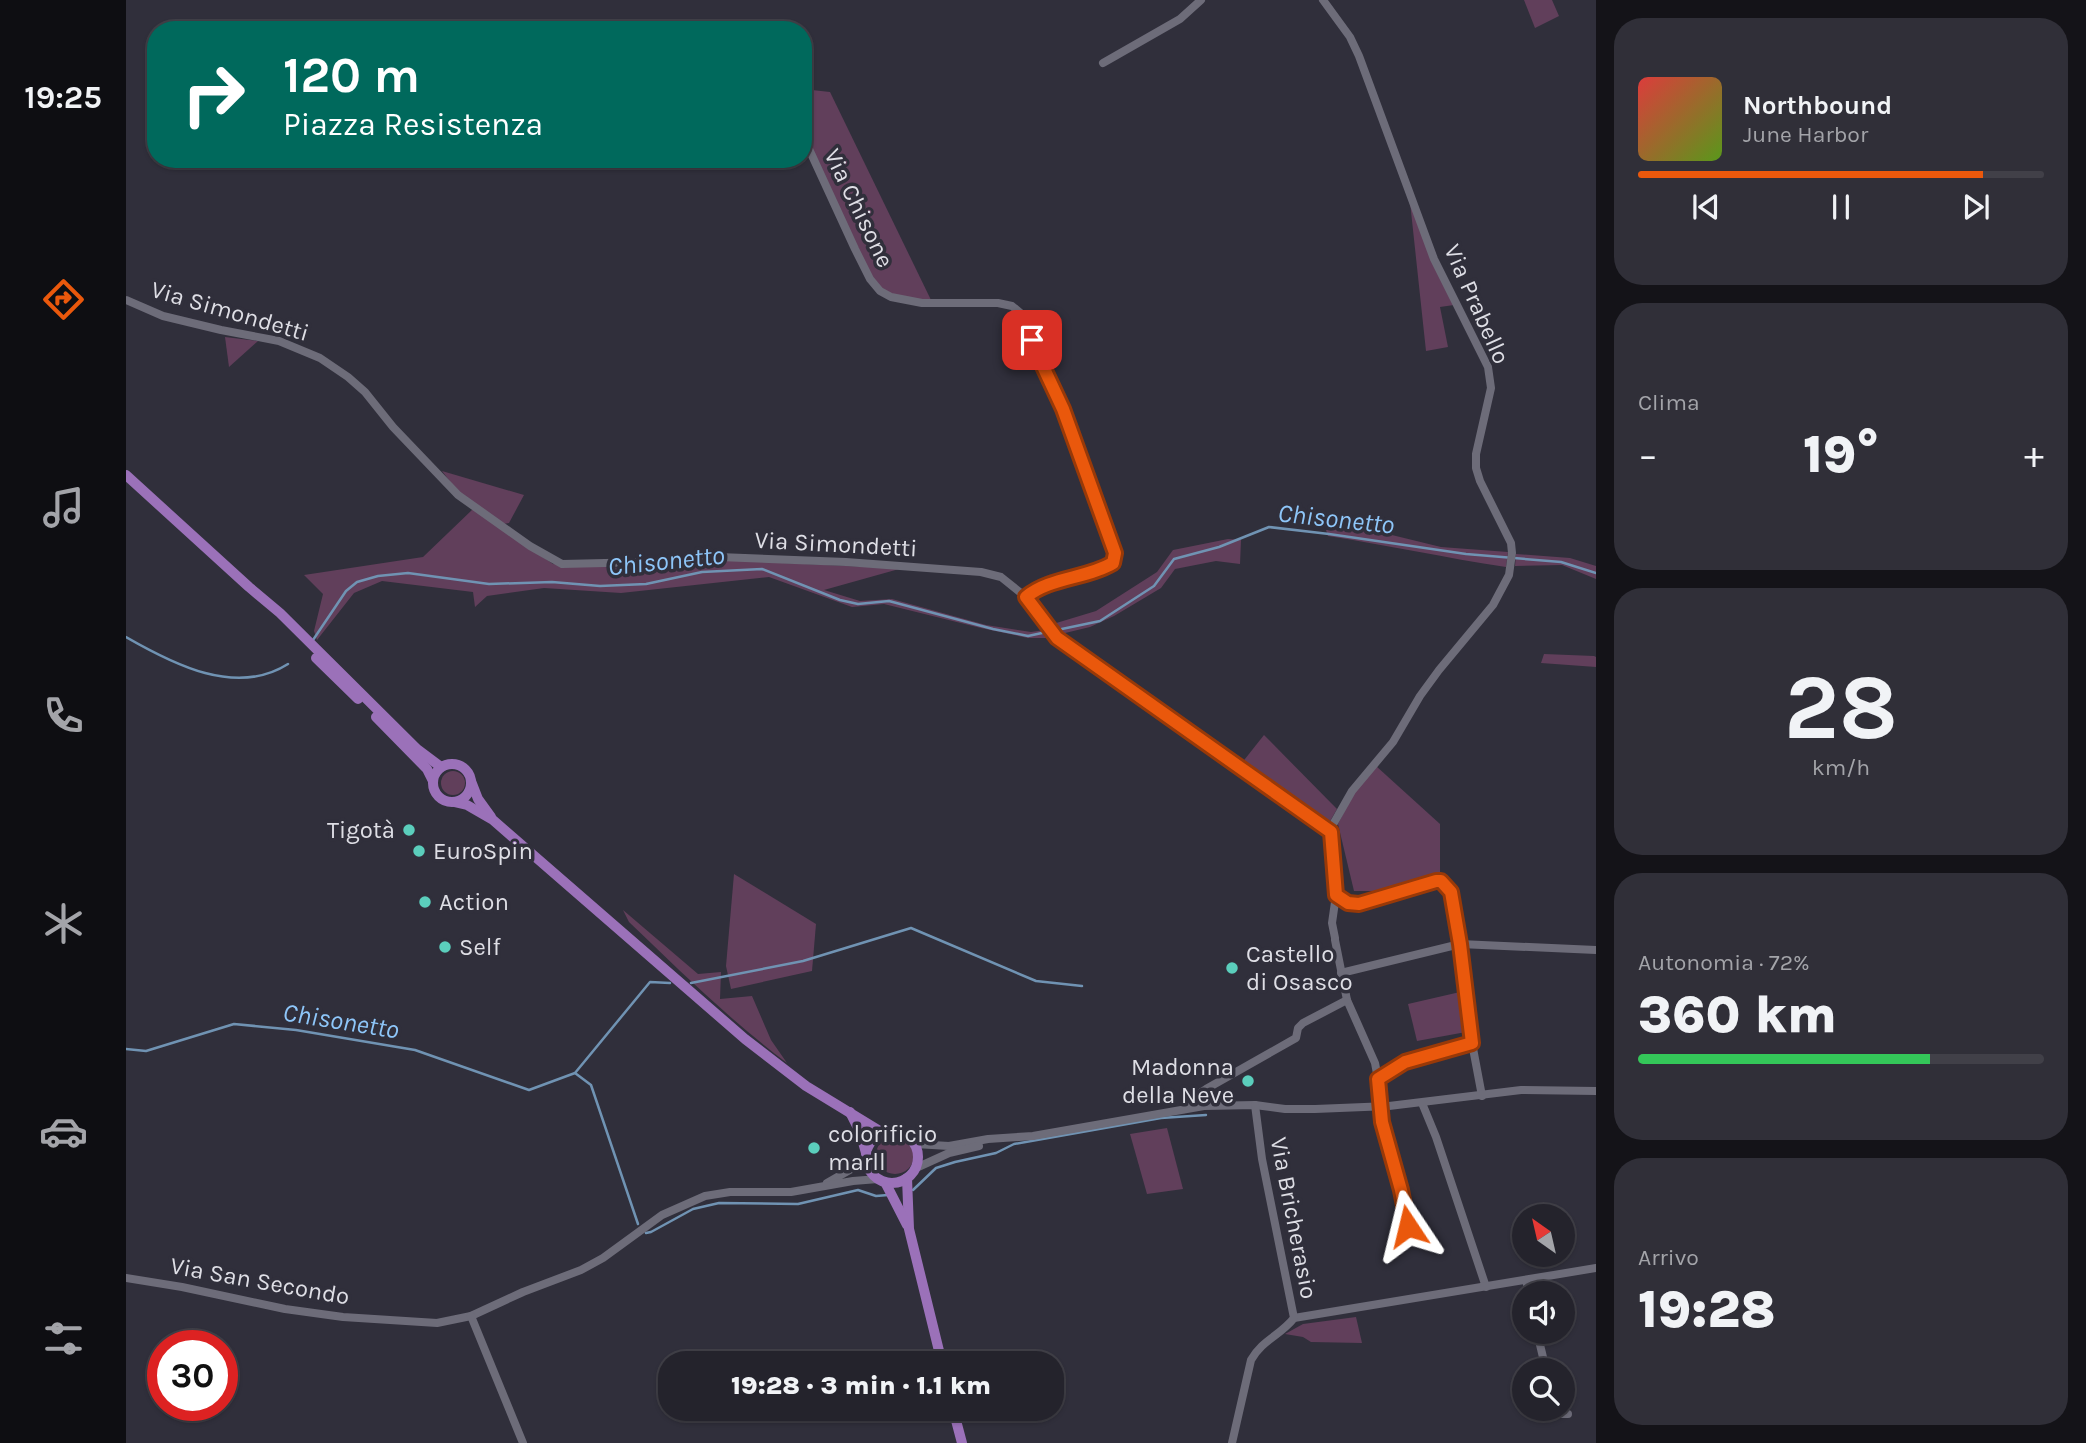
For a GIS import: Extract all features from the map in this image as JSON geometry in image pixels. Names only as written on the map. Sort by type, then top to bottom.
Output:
[{"type":"main road","points":[[126,475],[256,594],[427,769],[433,781]]},
{"type":"main road","points":[[256,594],[280,613],[417,749],[441,766]]},
{"type":"main road","points":[[493,820],[478,799],[465,768],[459,765],[441,766],[433,781],[439,797],[467,805],[493,820],[745,1039],[806,1086],[883,1133]]},
{"type":"main road","points":[[454,802],[469,791],[471,779]]},
{"type":"main road","points":[[849,1112],[860,1132],[867,1157],[872,1174],[882,1181],[893,1183],[907,1178],[916,1168],[918,1152],[915,1144],[905,1135],[890,1132],[883,1133],[872,1141],[867,1157]]},
{"type":"main road","points":[[907,1178],[909,1229],[939,1351]]},
{"type":"main road","points":[[882,1181],[909,1229]]},
{"type":"main road","points":[[956,1421],[962,1443]]},
{"type":"street","points":[[1103,63],[1180,19],[1201,0]]},
{"type":"street","name":"Via Prabello","points":[[1323,0],[1350,37],[1359,56],[1434,259],[1488,367],[1492,388],[1476,454],[1476,468],[1511,543],[1509,575],[1493,604],[1433,679],[1392,742],[1352,791],[1331,832]]},
{"type":"street","name":"Via Chisone","points":[[812,156],[870,279],[880,291],[891,297],[914,302],[998,303],[1012,306],[1024,315],[1040,360],[1063,409],[1115,553],[1113,563],[1103,569],[1036,589],[1026,597]]},
{"type":"street","name":"Via Simondetti","points":[[126,300],[163,316],[279,341],[320,358],[365,392],[393,427],[458,495],[530,546],[562,564],[719,557],[846,562],[981,572],[1001,577],[1026,597],[1057,638],[1331,832]]},
{"type":"street","points":[[1331,832],[1336,895],[1332,923],[1341,974],[1347,1000],[1375,1063],[1382,1122],[1413,1240]]},
{"type":"street","points":[[1336,895],[1348,903],[1359,904],[1436,881],[1441,881],[1451,892],[1482,1096]]},
{"type":"street","points":[[1341,974],[1460,944],[1596,950]]},
{"type":"street","points":[[1184,1108],[1206,1089],[1296,1038],[1298,1028],[1303,1023],[1347,1000]]},
{"type":"street","points":[[1378,1079],[1405,1062],[1472,1043]]},
{"type":"street","points":[[916,1168],[949,1153],[1007,1139],[1079,1129],[1184,1108],[1218,1105],[1255,1105],[1285,1109],[1379,1106],[1521,1090],[1596,1091]]},
{"type":"street","points":[[1422,1103],[1486,1287]]},
{"type":"street","name":"Via Bricherasio","points":[[1232,1443],[1251,1360],[1257,1349],[1287,1327],[1294,1318],[1262,1159],[1255,1105]]},
{"type":"street","points":[[915,1144],[949,1146],[988,1139],[1007,1139]]},
{"type":"street","points":[[818,1188],[867,1157]]},
{"type":"street","name":"Via San Secondo","points":[[126,1278],[285,1309],[343,1317],[437,1323],[471,1316],[581,1270],[603,1258],[662,1215],[705,1196],[730,1192],[791,1192],[853,1181],[882,1181]]},
{"type":"street","points":[[1294,1318],[1596,1268]]},
{"type":"street","points":[[471,1316],[523,1443]]},
{"type":"shaded area","points":[[1524,0],[1552,0],[1559,16],[1535,28]]},
{"type":"shaded area","points":[[812,90],[830,92],[931,300],[898,297],[872,279],[812,149]]},
{"type":"shaded area","points":[[1410,202],[1454,305],[1440,307],[1448,347],[1426,351]]},
{"type":"shaded area","points":[[225,337],[258,341],[229,367]]},
{"type":"shaded area","points":[[442,471],[524,495],[509,523],[503,524],[458,492]]},
{"type":"shaded area","points":[[473,509],[553,564],[622,568],[722,560],[899,569],[824,590],[860,601],[892,599],[986,625],[1031,632],[1045,630],[1051,638],[1028,638],[884,604],[852,607],[769,577],[621,593],[544,588],[487,596],[475,607],[473,592],[382,581],[354,593],[317,640],[314,631],[323,594],[304,575],[423,557]]},
{"type":"shaded area","points":[[1351,525],[1441,547],[1508,552],[1506,567],[1328,536],[1326,530]]},
{"type":"shaded area","points":[[1228,539],[1241,540],[1240,564],[1216,561],[1175,569],[1161,588],[1090,627],[1061,634],[1053,624],[1096,611],[1157,572],[1173,550]]},
{"type":"shaded area","points":[[1516,554],[1570,558],[1596,566],[1596,579],[1562,565],[1515,566]]},
{"type":"shaded area","points":[[1544,654],[1594,656],[1596,667],[1541,663]]},
{"type":"shaded area","points":[[1264,735],[1337,809],[1329,823],[1323,822],[1241,764]]},
{"type":"shaded area","points":[[1376,766],[1440,824],[1440,873],[1383,891],[1354,891],[1338,824],[1354,792]]},
{"type":"shaded area","points":[[453,771],[464,778],[465,783],[458,794],[453,795],[442,788],[441,783],[448,772]]},
{"type":"shaded area","points":[[734,874],[816,924],[812,971],[731,989],[726,966]]},
{"type":"shaded area","points":[[623,910],[698,974],[721,972],[720,999],[752,996],[771,1040],[787,1063],[687,977],[629,922]]},
{"type":"shaded area","points":[[1460,992],[1466,1032],[1417,1041],[1408,1004]]},
{"type":"shaded area","points":[[1167,1128],[1183,1189],[1147,1194],[1130,1134]]},
{"type":"shaded area","points":[[895,1136],[909,1141],[914,1155],[909,1169],[895,1174],[881,1169],[876,1155],[881,1141]]},
{"type":"shaded area","points":[[1356,1317],[1362,1343],[1311,1342],[1303,1337],[1285,1334],[1303,1324]]},
{"type":"waterway","name":"Chisonetto","points":[[1057,630],[1100,621],[1154,586],[1174,559],[1219,547],[1269,527],[1466,554],[1561,562],[1596,573]]},
{"type":"waterway","name":"Chisonetto","points":[[313,640],[346,591],[357,582],[378,576],[408,573],[489,584],[552,582],[600,586],[646,584],[702,572],[762,569],[840,600],[858,604],[889,601],[993,629],[1028,636],[1042,633]]},
{"type":"waterway","name":"Chisonetto","points":[[126,637],[184,666],[226,677],[247,678],[288,664]]},
{"type":"waterway","name":"Chisonetto","points":[[691,983],[803,961],[911,928],[1036,981],[1082,986]]},
{"type":"waterway","name":"Chisonetto","points":[[126,1049],[146,1051],[234,1024],[296,1030],[415,1050],[529,1090],[575,1073],[650,982],[670,983]]},
{"type":"waterway","points":[[575,1073],[591,1085],[638,1224]]},
{"type":"waterway","points":[[913,1190],[936,1168],[996,1153],[1014,1144],[1161,1118],[1206,1115]]},
{"type":"waterway","points":[[646,1233],[693,1209],[719,1203],[798,1204],[858,1190],[876,1196],[888,1195]]},
{"type":"place","name":"Tigotà","points":[[409,830]]},
{"type":"place","name":"EuroSpin","points":[[419,851]]},
{"type":"place","name":"Action","points":[[425,902]]},
{"type":"place","name":"Self","points":[[445,947]]},
{"type":"place","name":"Castello di Osasco","points":[[1232,968]]},
{"type":"place","name":"Madonna della Neve","points":[[1248,1081]]},
{"type":"place","name":"colorificio marll","points":[[814,1148]]},
{"type":"route","points":[[1032,340],[1063,409],[1115,553],[1113,563],[1103,569],[1036,589],[1026,597],[1057,638],[1331,832],[1336,895],[1348,903],[1359,904],[1436,881],[1441,881],[1451,892],[1472,1043],[1405,1062],[1378,1079],[1382,1122],[1408,1226]]}]
